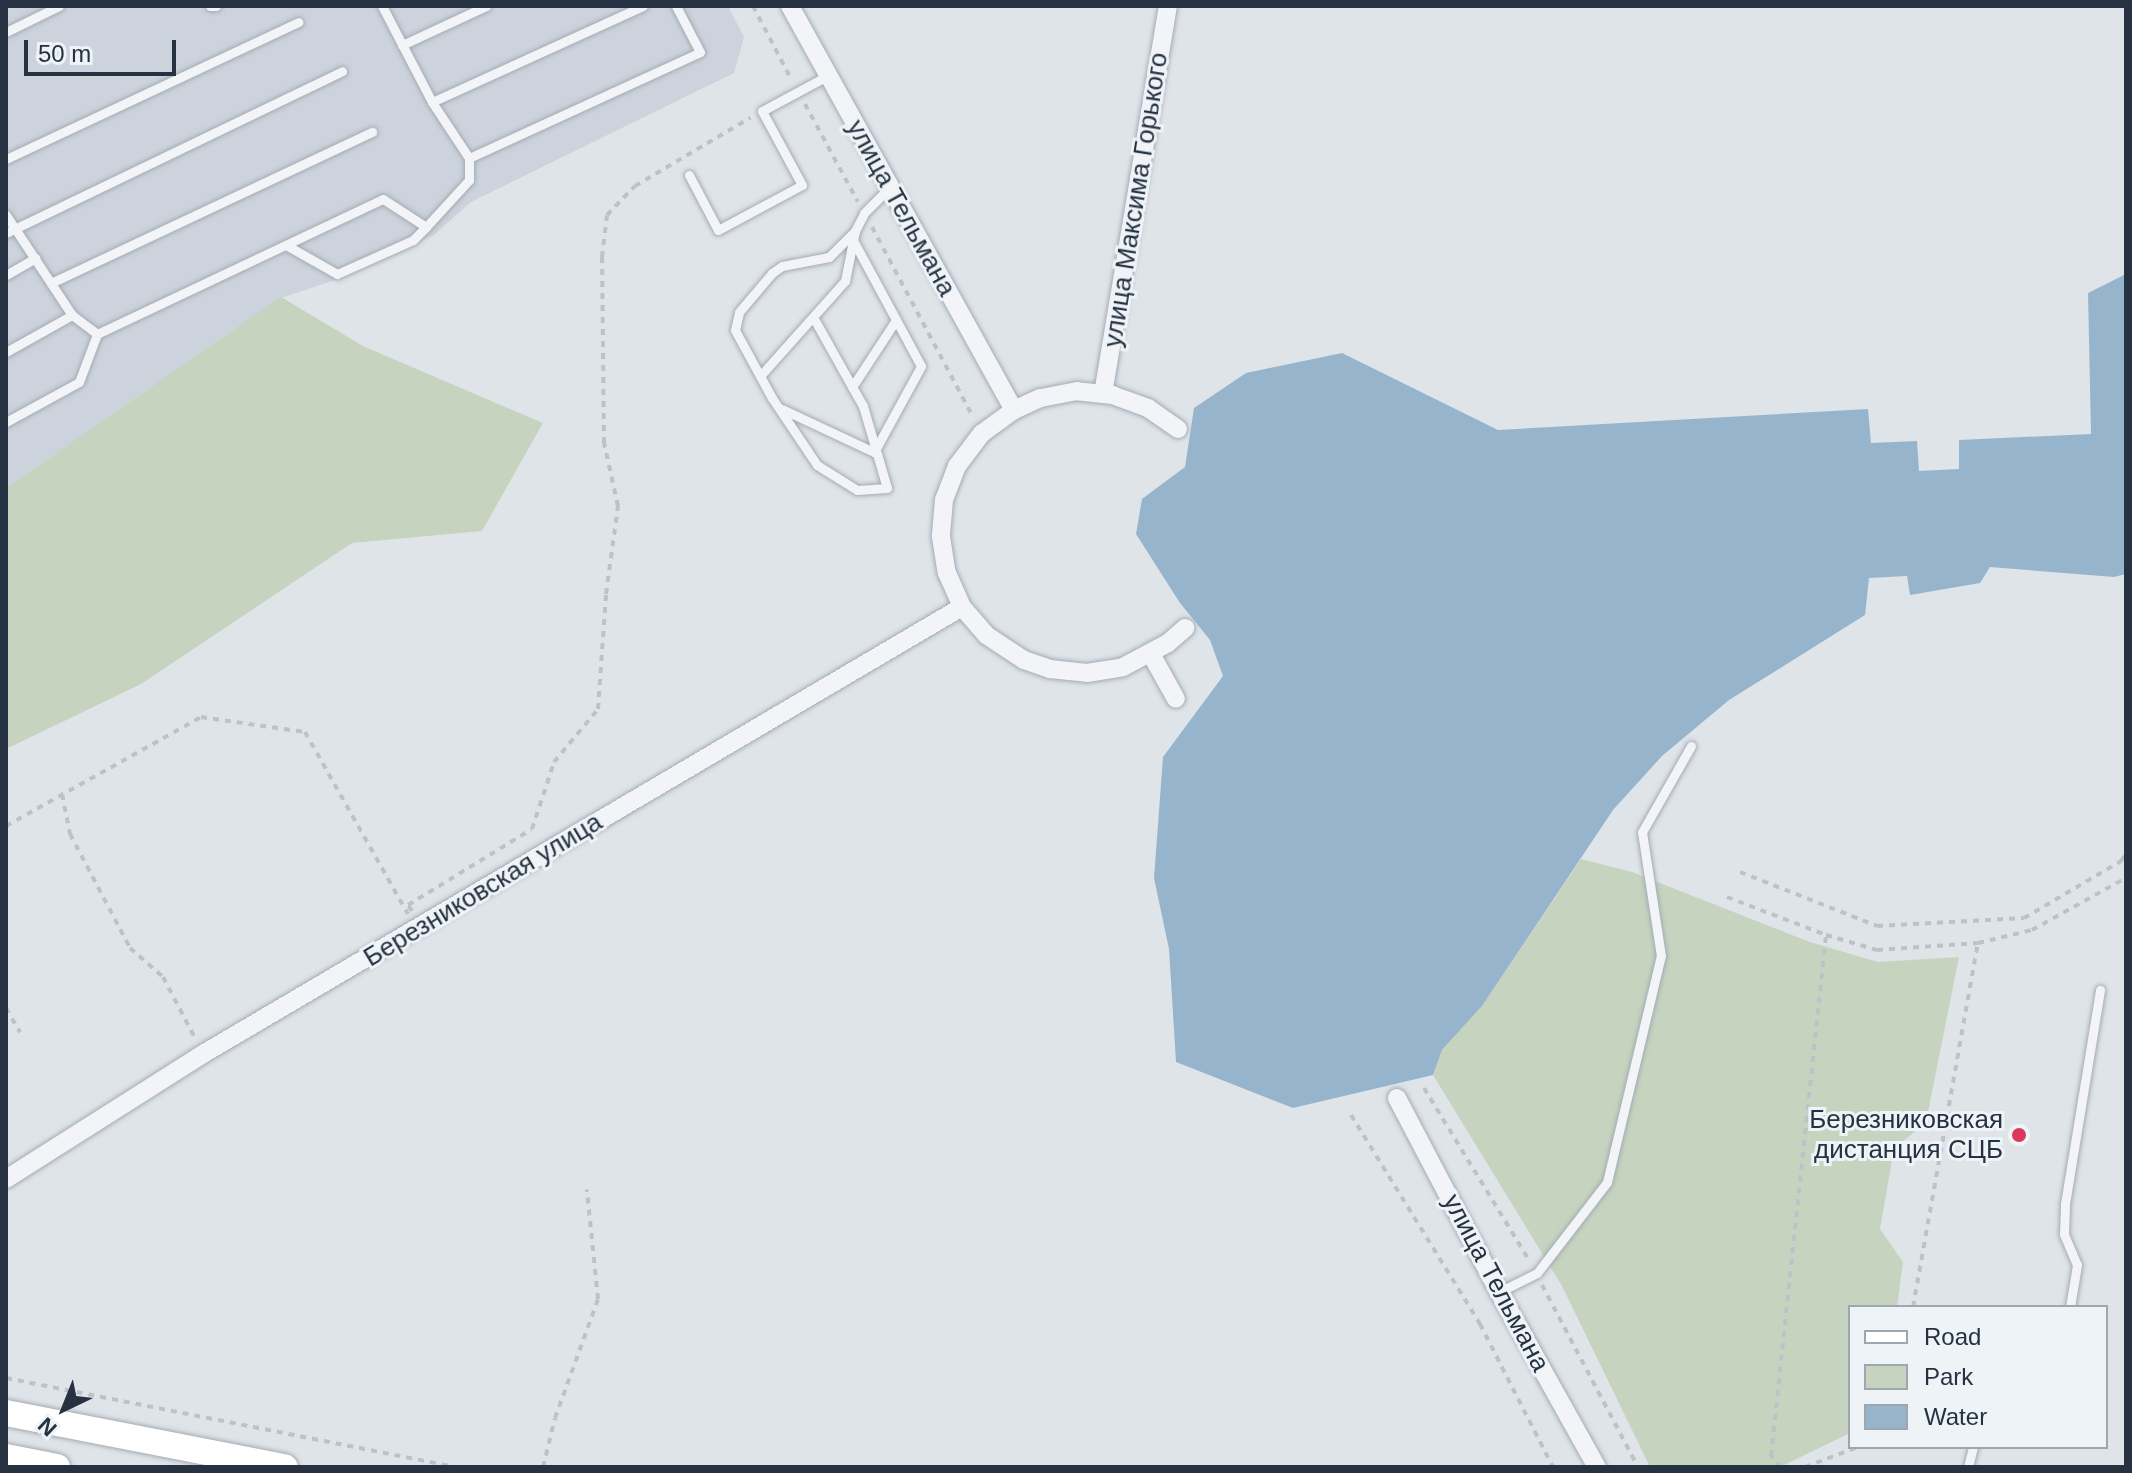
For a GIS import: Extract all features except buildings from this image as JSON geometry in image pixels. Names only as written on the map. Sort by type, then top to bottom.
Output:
[{"type":"main road","points":[[6,1413],[285,1467]]},
{"type":"main road","points":[[6,1457],[57,1467]]},
{"type":"street","name":"улица Тельмана","points":[[790,6],[1014,410]]},
{"type":"street","name":"улица Максима Горького","points":[[1103,394],[1168,6]]},
{"type":"street","points":[[1178,429],[1148,408],[1103,394],[1064,393],[1040,398],[1014,410],[974,444],[957,466],[944,500],[941,537],[947,573],[962,607],[986,635],[1016,656],[1050,669],[1087,673],[1123,667],[1151,654],[1185,628]]},
{"type":"street","name":"Березниковская улица","points":[[6,1179],[203,1054],[962,607]]},
{"type":"street","points":[[1151,654],[1176,699]]},
{"type":"street","name":"улица Тельмана","points":[[1397,1098],[1499,1292],[1597,1467]]},
{"type":"lane","points":[[6,32],[59,6]]},
{"type":"lane","points":[[286,245],[337,274],[413,240],[469,180],[469,158],[432,102],[382,6]]},
{"type":"lane","points":[[402,45],[486,6]]},
{"type":"lane","points":[[432,102],[643,6]]},
{"type":"lane","points":[[469,158],[700,52],[676,6]]},
{"type":"lane","points":[[6,159],[298,22]]},
{"type":"lane","points":[[10,231],[342,71]]},
{"type":"lane","points":[[689,175],[718,230],[802,185],[762,111],[829,75]]},
{"type":"lane","points":[[51,283],[372,132]]},
{"type":"lane","points":[[760,376],[845,281],[854,236],[864,213],[889,188]]},
{"type":"lane","points":[[6,422],[79,382],[97,334],[383,199],[426,227]]},
{"type":"lane","points":[[6,215],[10,231],[35,258],[72,315],[97,334]]},
{"type":"lane","points":[[854,236],[921,366],[874,452]]},
{"type":"lane","points":[[813,317],[863,406],[887,488],[857,490],[817,465],[779,408],[735,330],[739,312],[772,273],[782,266],[829,257],[854,236]]},
{"type":"lane","points":[[6,275],[35,258]]},
{"type":"lane","points":[[6,352],[72,315]]},
{"type":"lane","points":[[852,387],[896,320]]},
{"type":"lane","points":[[779,408],[874,452]]},
{"type":"lane","points":[[1499,1292],[1537,1273],[1607,1182],[1661,956],[1642,832],[1691,746]]},
{"type":"lane","points":[[2070,1305],[2077,1265],[2064,1234],[2065,1204],[2100,990]]},
{"type":"path","points":[[420,928],[408,905],[532,829],[554,762],[598,709],[606,594],[618,506],[604,443],[602,257],[607,215],[635,186],[762,111]]},
{"type":"path","points":[[6,826],[201,717],[305,732],[420,928]]},
{"type":"path","points":[[62,794],[70,834],[130,948],[163,977],[203,1054]]},
{"type":"path","points":[[1740,872],[1877,926],[2024,918],[2121,861],[2126,854]]},
{"type":"path","points":[[1727,897],[1826,935],[1877,950],[1978,943],[2032,930],[2126,878]]},
{"type":"path","points":[[1781,1467],[1771,1456],[1826,935]]},
{"type":"path","points":[[1913,1305],[1978,943]]},
{"type":"path","points":[[6,1008],[20,1032]]},
{"type":"path","points":[[1351,1115],[1480,1324],[1553,1467]]},
{"type":"path","points":[[543,1467],[555,1418],[598,1299],[587,1190]]},
{"type":"path","points":[[6,1378],[456,1467]]},
{"type":"path","points":[[1805,1467],[1853,1449]]},
{"type":"shaded area","points":[[6,6],[728,6],[744,37],[734,73],[471,202],[434,235],[332,281],[281,298],[6,488]]},
{"type":"green space","points":[[281,297],[363,346],[543,423],[482,531],[352,543],[141,684],[6,749],[6,488]]},
{"type":"green space","points":[[1581,859],[1632,872],[1810,942],[1878,962],[1959,957],[1926,1122],[1894,1149],[1880,1229],[1903,1262],[1897,1305],[1848,1305],[1848,1434],[1780,1467],[1650,1467],[1562,1286],[1433,1075],[1442,1050],[1482,1006]]},
{"type":"water","points":[[2126,274],[2126,574],[2114,577],[1990,567],[1980,583],[1910,595],[1907,576],[1869,578],[1865,615],[1729,700],[1662,756],[1613,810],[1482,1006],[1442,1050],[1433,1075],[1293,1108],[1176,1062],[1169,949],[1154,878],[1163,757],[1223,676],[1210,640],[1180,603],[1136,534],[1142,499],[1185,467],[1194,408],[1246,373],[1342,353],[1498,430],[1868,409],[1871,443],[1917,441],[1919,471],[1959,469],[1959,440],[2091,434],[2088,293]]},
{"type":"place","name":"Березниковская дистанция СЦБ","points":[[2019,1135]]}]
